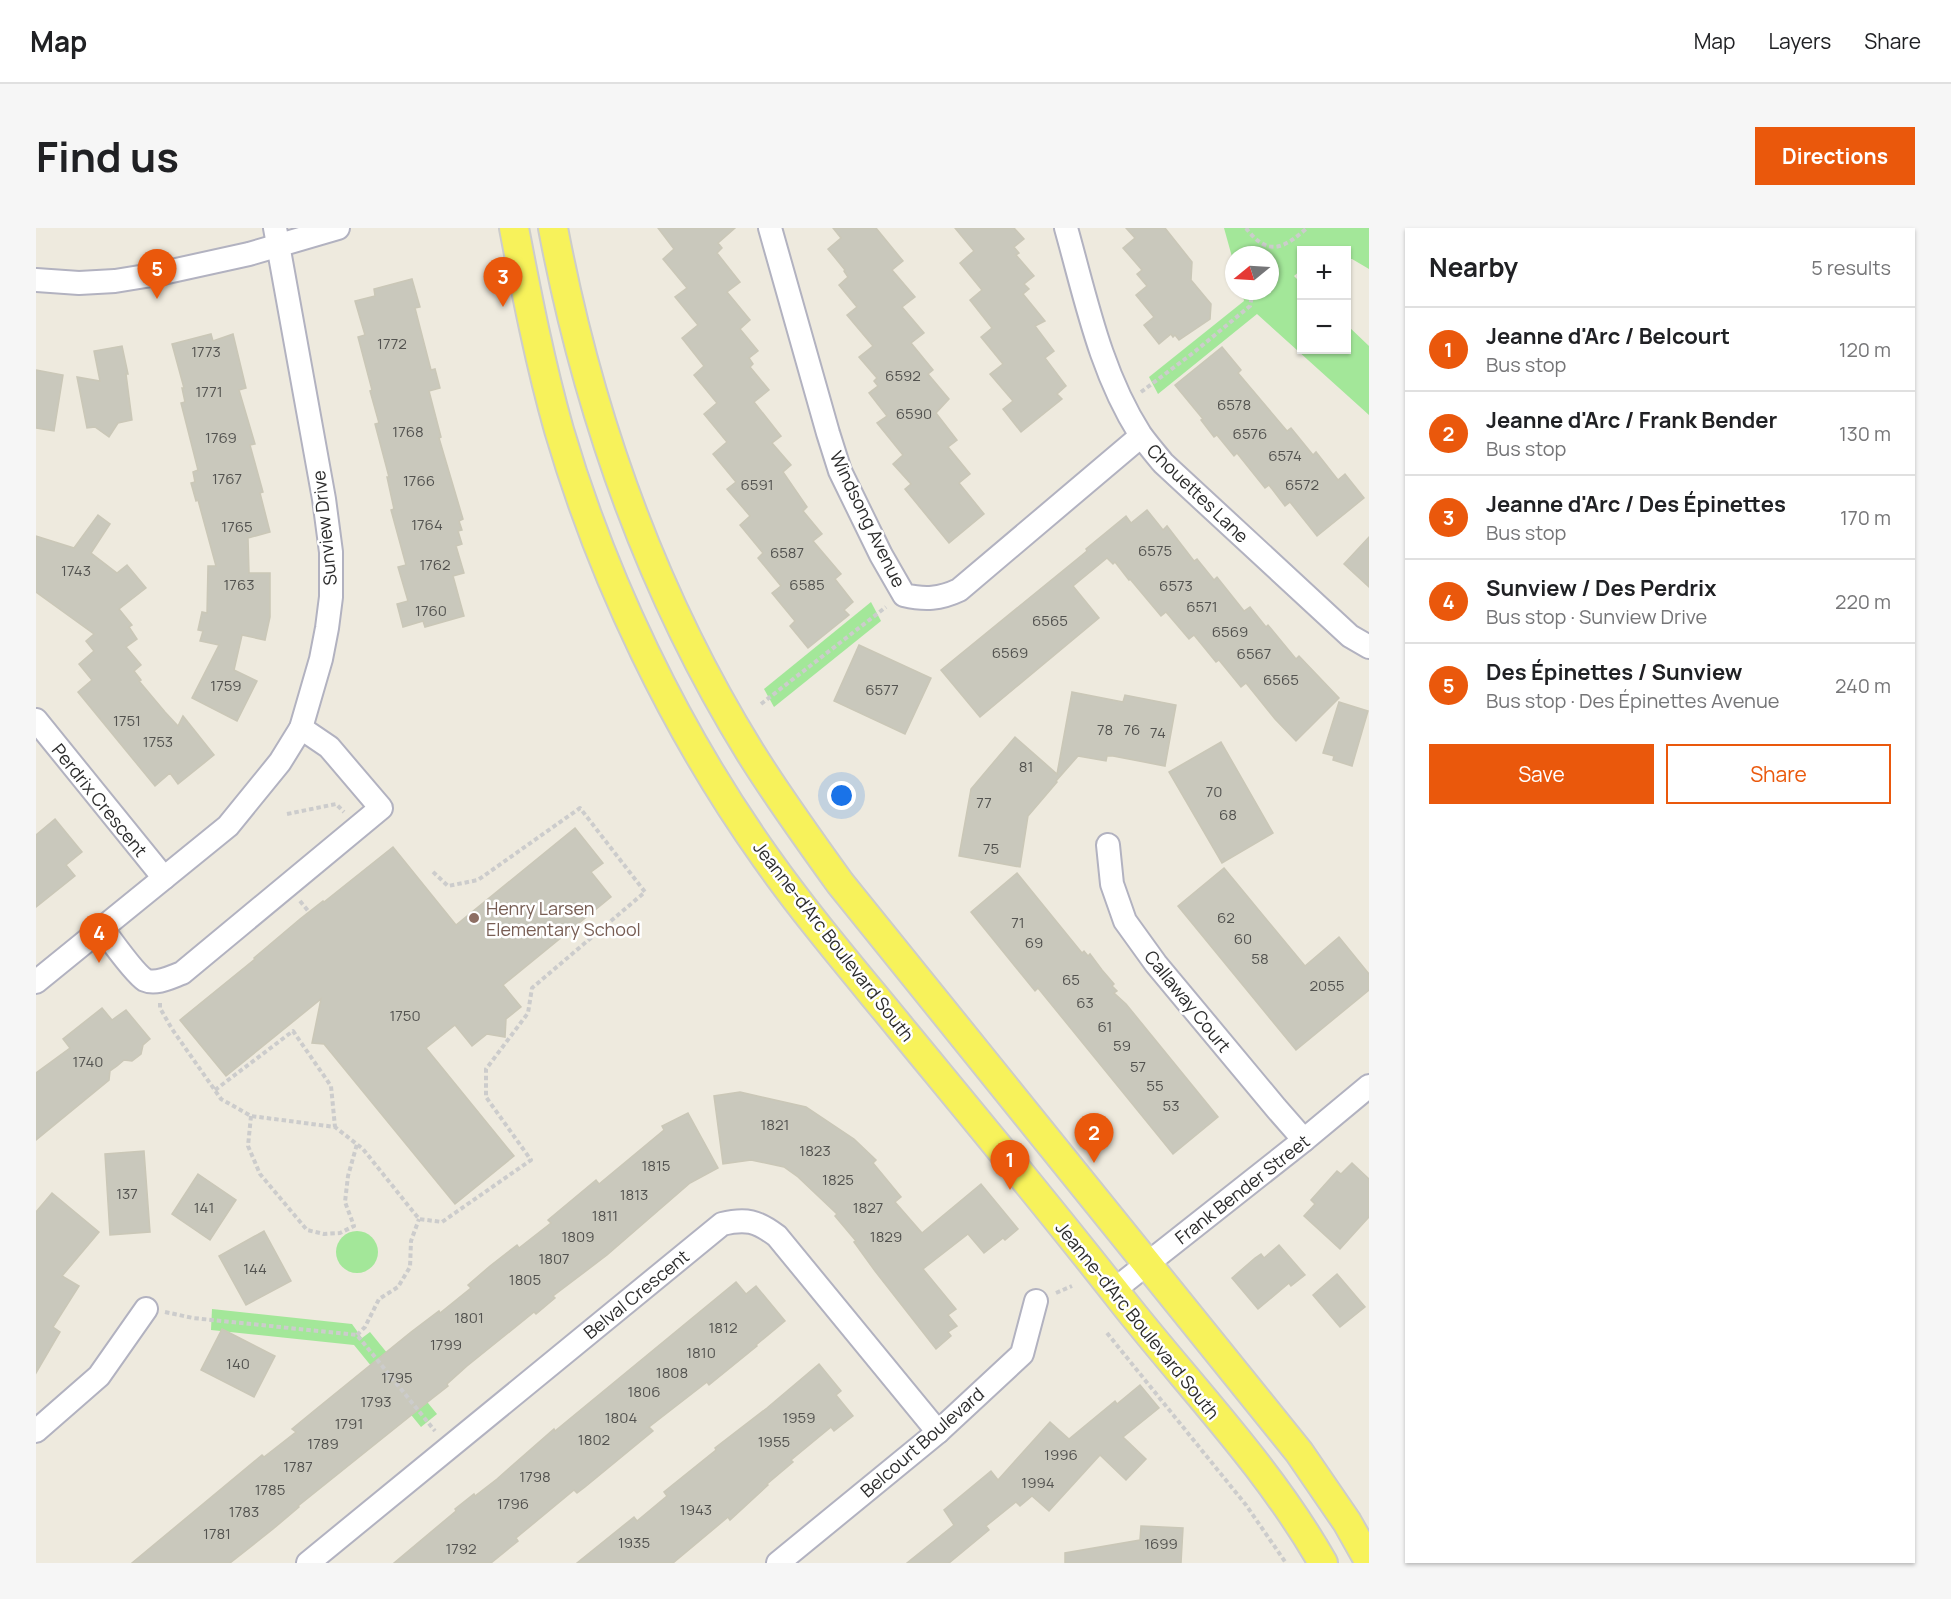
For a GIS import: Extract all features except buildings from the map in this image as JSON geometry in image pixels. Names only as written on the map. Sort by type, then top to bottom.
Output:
[{"type":"main road","name":"Jeanne-d'Arc Boulevard South","points":[[514,228],[531,322],[574,476],[622,601],[669,701],[726,798],[809,916],[1267,1479],[1297,1520],[1323,1563]]},
{"type":"main road","points":[[553,228],[583,364],[628,503],[684,633],[733,723],[788,810],[840,883],[1299,1452],[1347,1522],[1369,1561]]},
{"type":"street","points":[[36,280],[79,283],[115,281],[158,274],[276,237],[338,228]]},
{"type":"street","name":"Windsong Avenue","points":[[770,228],[824,422],[840,471],[881,555],[904,595],[933,600],[959,590],[1141,436]]},
{"type":"street","name":"Chouettes Lane","points":[[1066,228],[1098,344],[1123,405],[1141,436],[1163,463],[1350,636],[1369,647]]},
{"type":"street","name":"Sunview Drive","points":[[36,982],[228,826],[280,762],[301,728],[321,659],[327,628],[331,597],[331,552],[324,499],[276,237]]},
{"type":"street","name":"Perdrix Crescent","points":[[36,720],[164,878]]},
{"type":"street","points":[[102,928],[125,959],[145,980],[158,981],[182,973],[381,808],[329,747],[301,728]]},
{"type":"street","name":"Callaway Court","points":[[1108,845],[1112,884],[1125,921],[1156,964],[1304,1140]]},
{"type":"street","name":"Frank Bender Street","points":[[1114,1290],[1369,1086]]},
{"type":"street","name":"Belval Crescent","points":[[308,1563],[722,1224],[736,1220],[750,1221],[777,1236],[938,1432]]},
{"type":"street","name":"Belcourt Boulevard","points":[[778,1563],[938,1432],[1022,1354],[1036,1301]]},
{"type":"street","points":[[36,1431],[99,1377],[146,1309]]},
{"type":"path","points":[[1246,228],[1256,240],[1269,246]]},
{"type":"path","points":[[1279,247],[1294,240],[1307,228]]},
{"type":"path","points":[[1123,405],[1193,353],[1250,306],[1251,300]]},
{"type":"path","points":[[761,704],[904,595]]},
{"type":"path","points":[[286,814],[336,804],[349,816]]},
{"type":"path","points":[[158,981],[160,1008],[221,1099],[250,1116],[335,1127],[363,1149],[419,1219],[442,1222],[531,1160],[486,1097],[486,1069],[528,1013],[532,988],[645,892],[580,808],[478,880],[448,886],[431,870]]},
{"type":"path","points":[[215,1090],[293,1031],[331,1086],[335,1127]]},
{"type":"path","points":[[250,1116],[248,1146],[260,1174],[307,1230],[324,1234],[340,1233],[354,1226],[345,1202],[348,1176],[357,1144]]},
{"type":"path","points":[[357,1335],[365,1327],[380,1299],[398,1287],[410,1267],[411,1241],[419,1219]]},
{"type":"path","points":[[146,1309],[193,1318],[357,1335],[449,1448]]},
{"type":"path","points":[[1107,1333],[1246,1505],[1286,1563]]},
{"type":"green space","points":[[1224,228],[1369,228],[1369,269],[1351,259],[1351,246],[1297,246],[1297,273],[1294,276],[1297,279],[1297,350],[1257,314],[1158,394],[1149,377],[1244,300],[1279,300],[1279,246],[1229,246]]},
{"type":"green space","points":[[1351,329],[1369,346],[1369,415],[1301,354],[1351,354]]},
{"type":"green space","points":[[871,602],[881,621],[774,707],[764,689]]},
{"type":"green space","points":[[357,1231],[365,1232],[372,1237],[377,1244],[377,1260],[372,1267],[365,1272],[357,1273],[349,1272],[342,1267],[337,1260],[336,1252],[337,1244],[342,1237],[349,1232]]},
{"type":"green space","points":[[212,1309],[352,1324],[362,1338],[370,1332],[437,1414],[421,1427],[354,1345],[211,1330]]},
{"type":"place","name":"Des Épinettes / Sunview","points":[[157,299]]},
{"type":"place","name":"Jeanne d'Arc / Des Épinettes","points":[[503,307]]},
{"type":"place","name":"Henry Larsen Elementary School","points":[[474,918]]},
{"type":"place","name":"Sunview / Des Perdrix","points":[[99,963]]},
{"type":"place","name":"Jeanne d'Arc / Frank Bender","points":[[1094,1163]]},
{"type":"place","name":"Jeanne d'Arc / Belcourt","points":[[1010,1190]]}]
